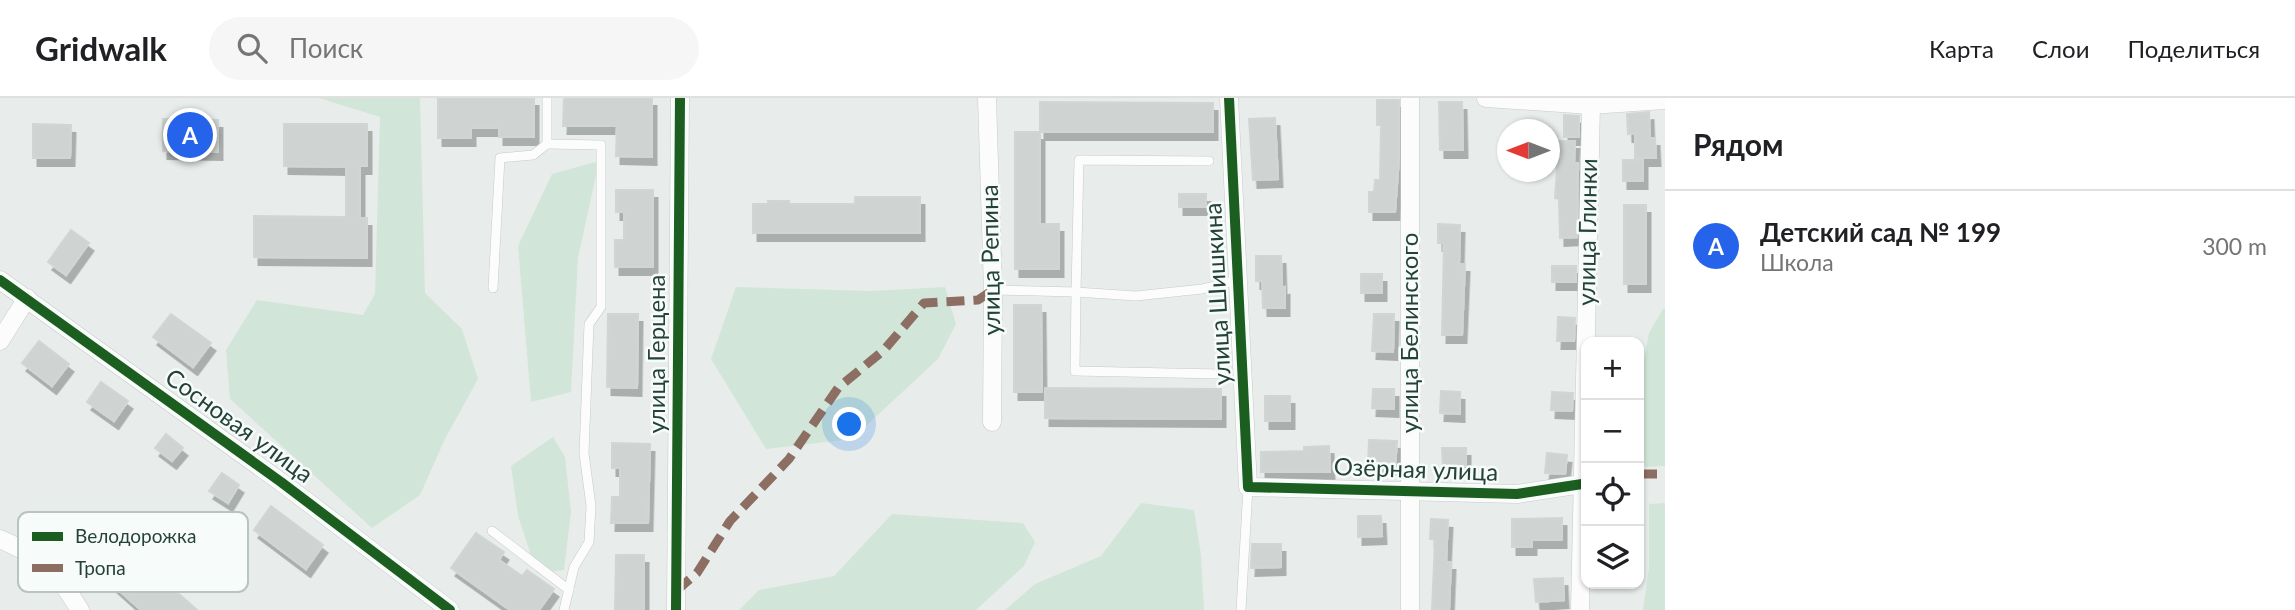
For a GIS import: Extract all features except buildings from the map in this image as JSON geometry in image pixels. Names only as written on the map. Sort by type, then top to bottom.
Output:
[{"type":"street","name":"улица Герцена","points":[[676,610],[680,98]]},
{"type":"street","name":"улица Репина","points":[[987,98],[993,290],[992,422]]},
{"type":"street","name":"улица Шишкина","points":[[1229,98],[1248,487]]},
{"type":"street","name":"улица Белинского","points":[[1409,610],[1410,98]]},
{"type":"street","points":[[1486,98],[1591,106],[1631,100],[1665,100]]},
{"type":"street","name":"улица Глинки","points":[[1582,463],[1591,106]]},
{"type":"street","name":"Сосновая улица","points":[[0,280],[270,474],[450,610]]},
{"type":"street","points":[[0,341],[27,298]]},
{"type":"street","name":"Озёрная улица","points":[[1248,487],[1517,494],[1581,484]]},
{"type":"street","name":"улица Глинки","points":[[1580,610],[1581,526]]},
{"type":"street","points":[[0,539],[18,547]]},
{"type":"street","points":[[68,592],[80,610]]},
{"type":"lane","points":[[547,98],[547,144]]},
{"type":"lane","points":[[494,288],[500,158],[533,155],[547,144],[601,145],[601,307],[589,324],[584,453],[591,506],[589,542],[574,567],[564,610]]},
{"type":"lane","points":[[1209,161],[1079,160],[1075,371],[1220,374]]},
{"type":"lane","points":[[993,290],[1136,296],[1202,289],[1238,280]]},
{"type":"lane","name":"улица Шишкина","points":[[1241,610],[1248,487]]},
{"type":"lane","points":[[492,531],[569,590]]},
{"type":"green space","points":[[319,98],[420,98],[425,293],[462,329],[478,379],[445,439],[420,495],[372,528],[230,399],[226,350],[257,300],[363,315],[375,294],[380,117]]},
{"type":"green space","points":[[599,161],[578,258],[571,392],[531,402],[518,246],[552,174]]},
{"type":"green space","points":[[736,287],[871,291],[945,287],[956,324],[938,359],[852,439],[766,449],[711,359]]},
{"type":"green space","points":[[1665,309],[1665,466],[1645,467],[1644,360],[1649,333]]},
{"type":"green space","points":[[553,437],[565,457],[571,512],[564,570],[537,573],[518,516],[511,466]]},
{"type":"green space","points":[[1141,503],[1194,510],[1201,555],[1204,610],[1005,610],[1035,584],[1101,556]]},
{"type":"green space","points":[[1665,503],[1665,610],[1643,610],[1649,568],[1649,504]]},
{"type":"green space","points":[[892,514],[1023,523],[1035,542],[1024,566],[976,610],[739,610],[759,590],[834,576]]},
{"type":"marked path","points":[[676,591],[697,573],[730,521],[789,459],[838,388],[884,350],[924,303],[978,300],[993,290]]},
{"type":"marked path","points":[[1644,474],[1665,474]]},
{"type":"cycle path","points":[[676,610],[680,98]]},
{"type":"cycle path","points":[[1229,98],[1248,487],[1517,494],[1581,484]]},
{"type":"cycle path","points":[[0,280],[281,482],[450,610]]},
{"type":"place","name":"Детский сад № 199","points":[[190,135]]}]
